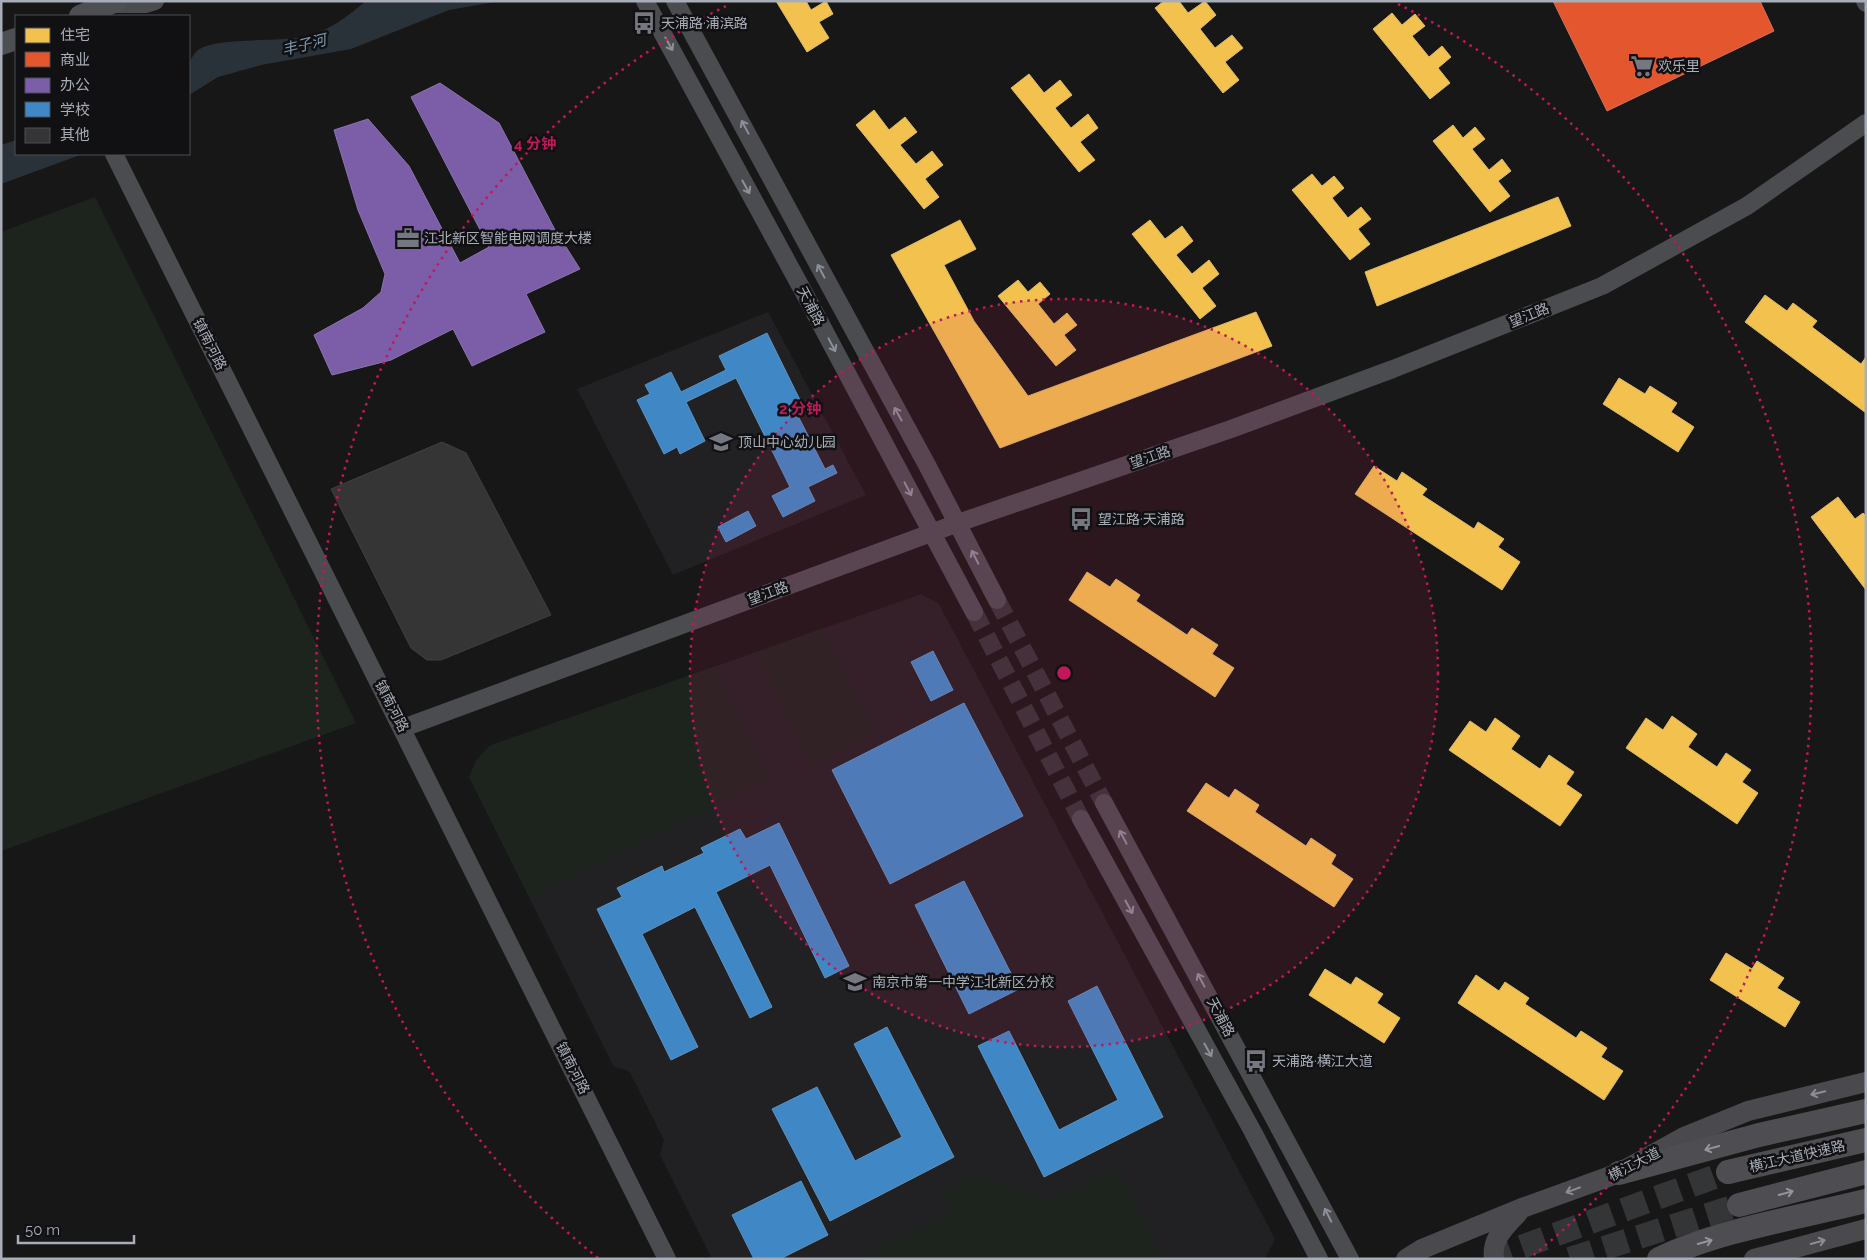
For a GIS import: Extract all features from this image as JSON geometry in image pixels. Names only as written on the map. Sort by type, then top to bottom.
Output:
[{"type":"highway","points":[[1619,1173],[1758,1134],[1866,1111]]},
{"type":"highway","name":"横江大道快速路","points":[[1728,1172],[1866,1140]]},
{"type":"highway","points":[[1739,1206],[1866,1172]]},
{"type":"highway","points":[[1659,1259],[1677,1250],[1866,1201]]},
{"type":"main road","points":[[83,15],[114,3]]},
{"type":"main road","points":[[1,44],[15,39]]},
{"type":"main road","name":"横江大道","points":[[1406,1259],[1422,1249],[1522,1208],[1619,1173],[1684,1137],[1748,1111],[1866,1082]]},
{"type":"main road","points":[[1494,1259],[1493,1250],[1499,1233],[1522,1208]]},
{"type":"main road","points":[[1754,1259],[1866,1229]]},
{"type":"street","points":[[114,3],[146,4],[155,1]]},
{"type":"street","name":"天浦路","points":[[645,1],[974,612]]},
{"type":"street","name":"天浦路","points":[[675,1],[958,523],[997,600]]},
{"type":"street","name":"望江路","points":[[403,728],[958,523],[1231,429],[1375,376],[1602,286],[1748,206],[1866,123]]},
{"type":"street","name":"镇南河路","points":[[115,156],[668,1259]]},
{"type":"street","name":"天浦路","points":[[1104,803],[1350,1259]]},
{"type":"street","name":"天浦路","points":[[1080,818],[1248,1124],[1319,1259]]},
{"type":"shaded area","points":[[95,197],[356,723],[1,851],[1,232]]},
{"type":"shaded area","name":"顶山中心幼儿园","points":[[768,312],[866,495],[673,575],[577,389]]},
{"type":"shaded area","name":"南京市第一中学江北新区分校","points":[[921,594],[939,604],[1275,1239],[1265,1259],[712,1259],[660,1155],[664,1140],[629,1071],[614,1067],[469,777],[476,761],[489,746]]},
{"type":"shaded area","points":[[823,628],[877,732],[811,766],[757,652]]},
{"type":"shaded area","points":[[716,666],[771,776],[529,897],[469,777],[476,761],[489,746]]},
{"type":"shaded area","points":[[1118,1169],[1163,1259],[858,1259],[950,1214],[941,1195],[979,1174],[1048,1202]]},
{"type":"water","name":"丰子河","points":[[366,1],[500,1],[449,10],[351,49],[261,65],[218,77],[190,94],[190,63],[193,55],[206,46],[218,43],[307,36],[315,34],[346,17]]},
{"type":"water","points":[[15,140],[15,155],[80,155],[1,184],[1,145]]},
{"type":"building: 住宅","points":[[776,1],[806,1],[811,10],[826,1],[833,14],[819,22],[829,38],[807,52]]},
{"type":"building: 住宅","points":[[1164,1],[1179,1],[1188,13],[1205,1],[1216,15],[1200,29],[1215,48],[1232,35],[1243,48],[1225,62],[1239,80],[1223,93],[1155,8]]},
{"type":"building: 住宅","points":[[1392,13],[1402,25],[1415,14],[1425,26],[1412,36],[1429,57],[1442,46],[1451,57],[1438,68],[1450,83],[1430,99],[1373,29]]},
{"type":"building: 住宅","points":[[1029,74],[1044,93],[1060,80],[1072,95],[1055,108],[1071,128],[1088,114],[1098,128],[1080,142],[1095,160],[1079,172],[1011,88]]},
{"type":"building: 住宅","points":[[874,110],[889,130],[905,117],[917,132],[900,145],[916,164],[932,151],[943,165],[925,179],[939,197],[924,209],[856,125]]},
{"type":"building: 住宅","points":[[1453,125],[1463,138],[1475,127],[1485,139],[1472,149],[1489,170],[1502,159],[1511,171],[1498,181],[1510,196],[1490,212],[1433,141]]},
{"type":"building: 住宅","points":[[1312,174],[1322,186],[1334,176],[1344,188],[1332,198],[1348,218],[1361,207],[1371,219],[1358,229],[1370,244],[1350,260],[1292,190]]},
{"type":"building: 住宅","points":[[1558,197],[1571,226],[1377,306],[1365,272]]},
{"type":"building: 住宅","points":[[960,220],[976,249],[944,265],[974,321],[1028,396],[1256,312],[1272,346],[1000,448],[891,255]]},
{"type":"building: 住宅","points":[[1150,220],[1165,239],[1182,226],[1193,241],[1176,255],[1192,274],[1209,260],[1219,274],[1202,288],[1216,306],[1200,319],[1132,234]]},
{"type":"building: 住宅","points":[[1018,280],[1028,292],[1040,282],[1050,294],[1038,304],[1054,324],[1067,313],[1077,325],[1064,335],[1076,350],[1056,366],[998,296]]},
{"type":"building: 住宅","points":[[1765,295],[1787,311],[1793,303],[1817,321],[1812,327],[1861,364],[1866,357],[1866,413],[1745,322]]},
{"type":"building: 住宅","points":[[1619,378],[1645,394],[1650,386],[1677,403],[1671,412],[1694,427],[1678,452],[1603,404]]},
{"type":"building: 住宅","points":[[1374,466],[1397,481],[1402,472],[1427,489],[1422,495],[1474,529],[1478,522],[1504,539],[1498,547],[1520,562],[1502,590],[1355,494]]},
{"type":"building: 住宅","points":[[1838,497],[1855,519],[1863,513],[1866,516],[1866,590],[1811,517]]},
{"type":"building: 住宅","points":[[1087,572],[1110,587],[1116,579],[1140,595],[1136,601],[1187,635],[1192,628],[1218,645],[1212,654],[1234,668],[1215,697],[1069,600]]},
{"type":"building: 住宅","points":[[1672,716],[1697,734],[1688,747],[1717,767],[1726,753],[1751,770],[1742,782],[1758,793],[1737,824],[1626,748],[1646,718],[1663,730]]},
{"type":"building: 住宅","points":[[1495,718],[1520,736],[1511,749],[1540,769],[1549,755],[1574,772],[1566,784],[1582,795],[1560,826],[1449,750],[1470,721],[1486,732]]},
{"type":"building: 住宅","points":[[1206,783],[1229,798],[1235,789],[1259,805],[1255,812],[1306,846],[1311,838],[1336,855],[1331,864],[1353,879],[1334,907],[1187,811]]},
{"type":"building: 住宅","points":[[1726,953],[1752,969],[1757,961],[1784,978],[1777,988],[1800,1002],[1785,1027],[1710,980]]},
{"type":"building: 住宅","points":[[1325,969],[1351,985],[1356,977],[1383,994],[1377,1003],[1400,1018],[1384,1043],[1309,995]]},
{"type":"building: 住宅","points":[[1476,975],[1499,991],[1505,982],[1529,998],[1525,1004],[1576,1038],[1581,1031],[1607,1048],[1601,1057],[1623,1071],[1604,1100],[1458,1003]]},
{"type":"building: 商业","name":"欢乐里","points":[[1553,1],[1760,1],[1774,31],[1607,111]]},
{"type":"building: 办公","name":"江北新区智能电网调度大楼","points":[[440,83],[499,123],[554,228],[580,269],[526,294],[545,332],[472,366],[453,329],[391,360],[332,375],[314,335],[363,308],[381,292],[385,274],[358,210],[334,130],[368,119],[409,166],[460,263],[489,247],[411,97]]},
{"type":"building: 学校","points":[[767,333],[801,402],[793,406],[825,469],[833,465],[837,473],[808,487],[815,501],[783,517],[772,496],[790,487],[736,378],[686,402],[705,441],[680,454],[677,447],[664,454],[637,400],[650,394],[645,385],[671,372],[681,392],[726,370],[719,356]]},
{"type":"building: 学校","points":[[748,511],[756,526],[726,542],[718,527]]},
{"type":"building: 学校","points":[[933,651],[953,690],[931,701],[911,662]]},
{"type":"building: 学校","points":[[964,703],[1023,816],[890,884],[832,770]]},
{"type":"building: 学校","points":[[779,823],[849,966],[825,978],[770,865],[716,892],[772,1007],[750,1018],[695,907],[642,934],[698,1047],[671,1060],[597,909],[622,897],[617,888],[662,866],[664,872],[704,853],[701,848],[740,829],[746,839]]},
{"type":"building: 学校","points":[[964,881],[1019,989],[969,1014],[915,905]]},
{"type":"building: 学校","points":[[1097,986],[1163,1117],[1044,1177],[978,1046],[1009,1031],[1059,1130],[1118,1100],[1068,1001]]},
{"type":"building: 学校","points":[[887,1027],[954,1157],[830,1221],[772,1109],[817,1087],[855,1161],[902,1137],[854,1044]]},
{"type":"building: 学校","points":[[801,1181],[828,1235],[780,1259],[754,1259],[732,1215]]},
{"type":"building: 其他","points":[[442,442],[466,453],[551,615],[441,660],[427,660],[411,648],[331,489]]},
{"type":"tunnel","points":[[997,600],[1104,803]]},
{"type":"tunnel","points":[[974,612],[1081,819]]},
{"type":"tunnel","points":[[1488,1259],[1728,1172]]},
{"type":"tunnel","points":[[1570,1259],[1739,1205]]},
{"type":"place","name":"天浦路·浦滨路","points":[[644,23]]},
{"type":"place","name":"欢乐里","points":[[1642,66]]},
{"type":"place","name":"江北新区智能电网调度大楼","points":[[408,238]]},
{"type":"place","name":"顶山中心幼儿园","points":[[721,442]]},
{"type":"place","name":"望江路·天浦路","points":[[1081,519]]},
{"type":"place","name":"南京市第一中学江北新区分校","points":[[855,982]]},
{"type":"place","name":"天浦路·横江大道","points":[[1256,1061]]}]
